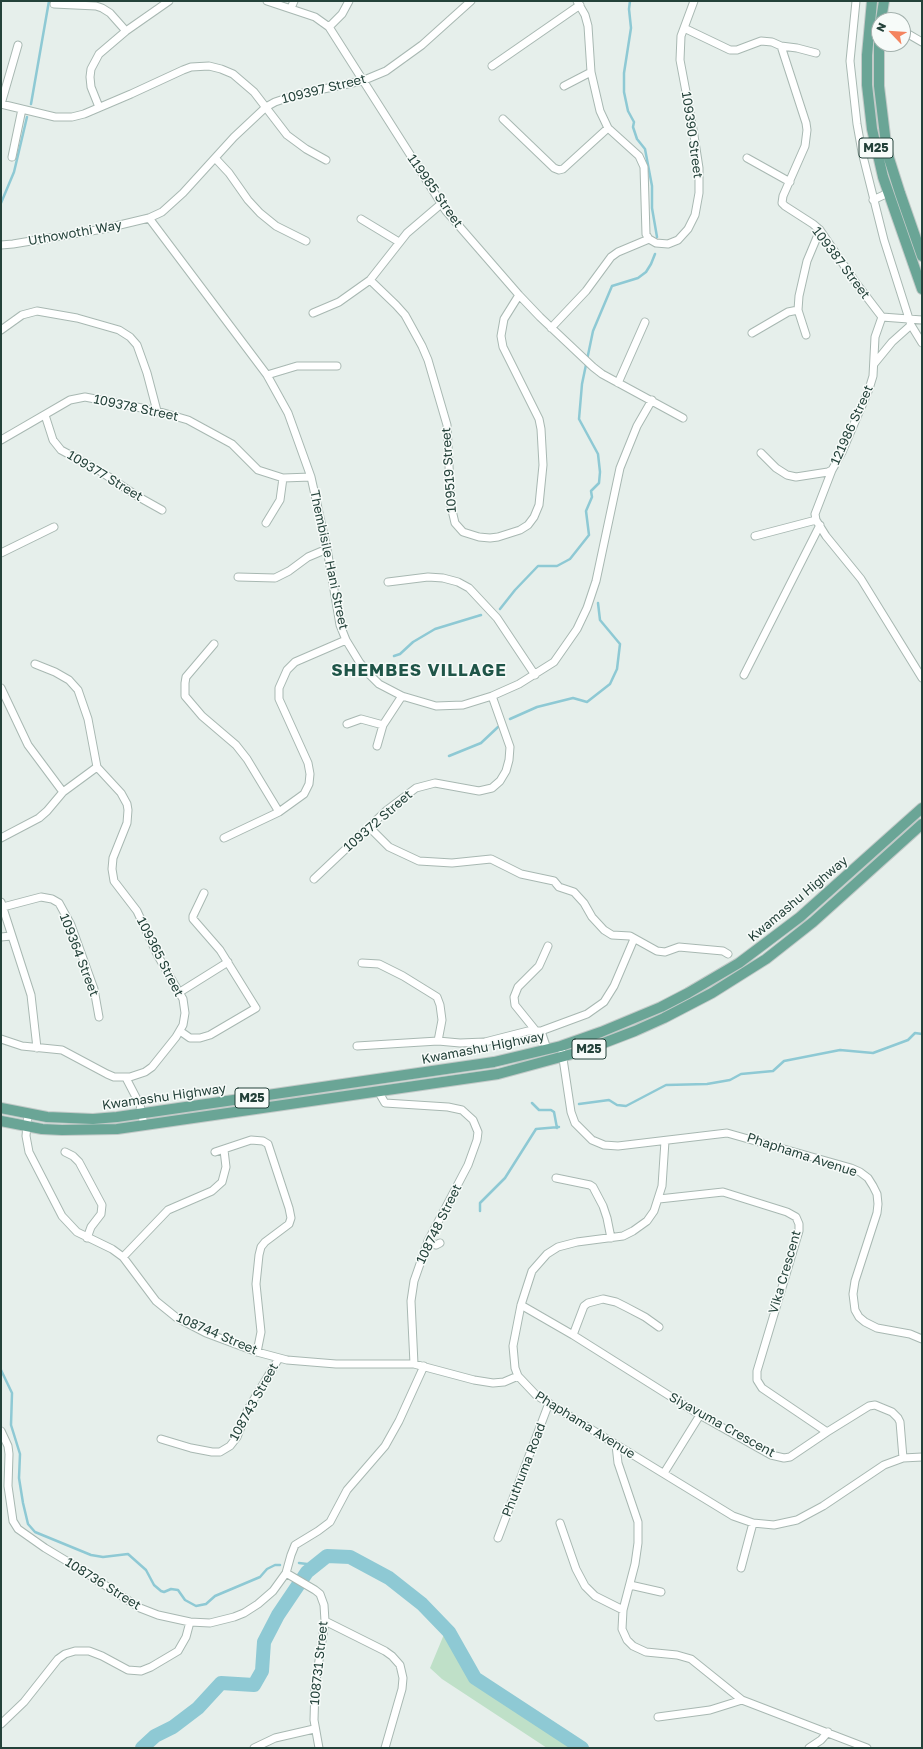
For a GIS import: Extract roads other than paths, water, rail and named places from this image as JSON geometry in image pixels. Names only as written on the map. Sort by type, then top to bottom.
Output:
[{"type":"main road","name":"M25","points":[[872,1],[868,27],[867,85],[875,142],[888,193],[922,289]]},
{"type":"main road","points":[[884,1],[884,12]]},
{"type":"main road","name":"M25","points":[[879,52],[879,86],[887,152],[922,256]]},
{"type":"main road","name":"Kwamashu Highway","points":[[1,1108],[47,1117],[93,1119],[142,1114],[494,1062],[561,1046],[601,1032],[661,1007],[739,963],[800,917],[922,808]]},
{"type":"main road","name":"Kwamashu Highway","points":[[1,1120],[26,1126],[80,1131],[144,1125],[498,1074],[583,1051],[635,1031],[688,1006],[734,980],[813,922],[922,824]]},
{"type":"street","points":[[99,107],[91,87],[91,69],[99,54],[126,31],[169,1]]},
{"type":"street","points":[[267,1],[315,17],[329,26],[342,14],[348,1]]},
{"type":"street","points":[[291,8],[294,1]]},
{"type":"street","name":"109397 Street","points":[[149,218],[162,212],[183,194],[215,158],[266,107],[275,102],[299,94],[362,81],[386,71],[422,45],[471,1]]},
{"type":"street","name":"109390 Street","points":[[649,239],[656,243],[668,244],[678,240],[685,234],[694,215],[699,192],[699,168],[694,129],[680,60],[680,48],[684,28],[694,1]]},
{"type":"street","points":[[856,1],[851,47],[852,83],[862,152],[884,240],[911,322],[922,343]]},
{"type":"street","points":[[492,66],[578,3],[588,26],[591,72],[595,97],[608,128],[639,156],[644,167],[644,227],[649,239],[618,252],[612,257],[586,291],[551,328]]},
{"type":"street","points":[[54,4],[102,8],[110,13],[126,31]]},
{"type":"street","name":"119985 Street","points":[[329,26],[362,81],[441,204],[452,219],[519,295],[551,328],[593,367],[618,383],[683,418]]},
{"type":"street","points":[[684,28],[730,50],[737,50],[761,41],[772,42],[781,46],[816,53]]},
{"type":"street","points":[[911,36],[922,42]]},
{"type":"street","points":[[18,45],[1,104],[62,118],[84,114],[187,69],[209,66],[233,74],[254,92],[287,135],[306,149],[326,160]]},
{"type":"street","name":"109387 Street","points":[[781,46],[807,130],[805,146],[783,196],[782,203],[820,230],[856,283],[882,317]]},
{"type":"street","points":[[564,86],[591,72]]},
{"type":"street","points":[[12,157],[22,109]]},
{"type":"street","points":[[504,118],[554,168],[559,170],[563,169],[608,128]]},
{"type":"street","points":[[215,158],[229,173],[248,200],[260,213],[276,226],[306,241]]},
{"type":"street","points":[[747,158],[790,182]]},
{"type":"street","points":[[873,200],[888,193]]},
{"type":"street","points":[[313,313],[338,302],[370,280],[400,242],[420,221],[441,204]]},
{"type":"street","name":"Uthowothi Way","points":[[1,245],[103,229],[149,218]]},
{"type":"street","name":"Thembisile Hani Street","points":[[149,218],[267,375],[288,413],[311,477],[340,625],[346,640],[360,663],[370,675],[379,684],[402,696],[426,704],[445,706],[463,704],[492,696],[519,684],[554,662],[564,649],[588,608],[596,581],[620,468],[637,426],[652,400]]},
{"type":"street","points":[[360,219],[400,242]]},
{"type":"street","points":[[806,335],[798,310],[799,296],[808,261],[820,230]]},
{"type":"street","name":"109519 Street","points":[[370,280],[405,315],[428,360],[447,425],[453,519],[457,527],[463,532],[484,537],[498,537],[520,530],[528,525],[539,505],[543,465],[539,419],[503,347],[501,336],[504,319],[519,295]]},
{"type":"street","points":[[752,333],[788,312],[798,310]]},
{"type":"street","points":[[1,330],[22,316],[37,311],[77,318],[118,330],[130,337],[137,345],[147,373],[157,411]]},
{"type":"street","points":[[882,317],[911,322],[922,320]]},
{"type":"street","name":"121986 Street","points":[[761,453],[776,468],[787,475],[796,476],[832,470],[862,408],[872,376],[875,337],[882,317]]},
{"type":"street","points":[[618,383],[645,322]]},
{"type":"street","points":[[874,364],[911,322]]},
{"type":"street","points":[[267,375],[297,366],[337,366]]},
{"type":"street","name":"109378 Street","points":[[1,440],[70,400],[85,397],[157,411],[188,420],[232,444],[258,470],[283,478],[311,477]]},
{"type":"street","name":"109377 Street","points":[[45,415],[53,440],[61,450],[94,468],[137,496],[162,510]]},
{"type":"street","points":[[832,470],[815,514],[818,522],[826,536],[861,579],[922,678]]},
{"type":"street","points":[[266,523],[280,500],[283,478]]},
{"type":"street","points":[[755,536],[818,522]]},
{"type":"street","points":[[744,675],[818,522]]},
{"type":"street","points":[[1,553],[54,527]]},
{"type":"street","points":[[238,577],[274,578],[289,571],[308,557],[326,549]]},
{"type":"street","points":[[388,582],[428,577],[443,578],[458,582],[469,588],[496,618],[535,675]]},
{"type":"street","points":[[224,838],[280,812],[304,794],[309,784],[310,774],[305,755],[279,699],[279,688],[282,678],[295,662],[346,640]]},
{"type":"street","points":[[214,644],[186,677],[185,696],[202,716],[236,745],[247,759],[280,812]]},
{"type":"street","points":[[1,838],[43,815],[62,792],[97,767],[88,719],[78,690],[69,680],[55,672],[35,664]]},
{"type":"street","points":[[1,688],[28,745],[62,792]]},
{"type":"street","points":[[376,746],[383,725],[402,696]]},
{"type":"street","name":"109372 Street","points":[[314,879],[398,800],[416,788],[424,784],[434,783],[479,791],[492,788],[500,781],[510,760],[510,748],[492,696]]},
{"type":"street","points":[[347,724],[361,718],[383,725]]},
{"type":"street","name":"109365 Street","points":[[97,767],[121,793],[128,810],[127,823],[113,858],[112,869],[114,881],[137,911],[158,956],[180,992],[185,1005],[185,1013],[180,1031],[152,1067],[138,1075],[126,1078]]},
{"type":"street","points":[[369,827],[382,842],[406,856],[419,861],[452,863],[491,859],[521,874],[554,882],[559,887],[574,892],[581,902],[584,903],[592,917],[612,936],[620,934],[630,936],[657,951],[665,952],[678,947],[723,951],[728,954]]},
{"type":"street","points":[[180,1031],[190,1038],[200,1038],[210,1035],[255,1009],[255,1006],[228,962],[213,941],[193,919],[204,893]]},
{"type":"street","name":"109364 Street","points":[[2,905],[41,897],[52,899],[59,903],[71,925],[94,989],[100,1017]]},
{"type":"street","points":[[2,905],[31,995],[37,1048]]},
{"type":"street","points":[[1,937],[11,936]]},
{"type":"street","points":[[357,1046],[438,1041],[460,1043],[485,1042],[523,1032],[538,1031],[587,1014],[604,1002],[614,986],[634,939]]},
{"type":"street","points":[[547,1049],[538,1031],[516,1006],[514,997],[518,987],[539,966],[548,946]]},
{"type":"street","points":[[180,992],[228,962]]},
{"type":"street","points":[[362,963],[379,964],[403,976],[437,997],[440,1005],[442,1020],[438,1041]]},
{"type":"street","points":[[1,1039],[11,1043],[37,1048],[62,1050],[107,1074],[126,1078],[140,1105],[144,1125]]},
{"type":"street","name":"Phaphama Avenue","points":[[561,1046],[571,1112],[575,1123],[592,1140],[604,1145],[618,1146],[706,1135],[727,1133],[735,1134],[851,1168],[868,1178],[873,1186],[878,1204],[877,1213],[855,1281],[853,1294],[855,1310],[865,1322],[877,1328],[910,1334],[922,1339]]},
{"type":"street","name":"108748 Street","points":[[378,1091],[385,1103],[448,1107],[462,1110],[468,1114],[478,1127],[477,1140],[468,1165],[428,1241],[412,1289],[414,1364]]},
{"type":"street","name":"108744 Street","points":[[28,1114],[26,1136],[29,1152],[55,1205],[72,1227],[87,1238],[112,1249],[123,1257],[156,1301],[170,1314],[206,1333],[256,1352],[279,1358],[336,1364],[414,1364],[484,1383],[504,1382],[518,1376]]},
{"type":"street","points":[[216,1152],[251,1140],[264,1141],[268,1144],[284,1188],[291,1215],[289,1224],[265,1242],[261,1247],[256,1284],[261,1332],[256,1352]]},
{"type":"street","name":"Phaphama Avenue","points":[[666,1141],[662,1186],[659,1199],[654,1211],[647,1221],[623,1236],[577,1242],[558,1247],[547,1254],[532,1271],[521,1305],[513,1346],[514,1363],[518,1376],[530,1390],[616,1445],[733,1516],[753,1523],[774,1525],[797,1520],[823,1506],[880,1467],[903,1458],[922,1457]]},
{"type":"street","points":[[123,1257],[168,1210],[218,1187],[226,1173],[224,1150]]},
{"type":"street","points":[[65,1152],[73,1156],[79,1162],[102,1205],[101,1214],[91,1227],[87,1238]]},
{"type":"street","points":[[556,1178],[590,1185],[593,1187],[605,1212],[611,1238]]},
{"type":"street","name":"Vika Crescent","points":[[659,1199],[723,1192],[787,1212],[796,1217],[799,1231],[757,1371],[756,1380],[762,1388],[827,1432]]},
{"type":"street","points":[[428,1241],[436,1245],[440,1243]]},
{"type":"street","points":[[573,1335],[584,1306],[588,1303],[603,1299],[616,1302],[660,1327]]},
{"type":"street","name":"Siyavuma Crescent","points":[[521,1305],[573,1335],[700,1415],[765,1452],[784,1458],[796,1453],[869,1406],[879,1406],[896,1414],[900,1422],[903,1458]]},
{"type":"street","name":"108743 Street","points":[[161,1439],[191,1448],[212,1452],[220,1452],[230,1446],[237,1437],[248,1409],[279,1358]]},
{"type":"street","name":"108736 Street","points":[[1,1431],[8,1446],[9,1454],[8,1486],[12,1521],[18,1529],[45,1548],[140,1608],[158,1615],[190,1622],[210,1623],[220,1621],[251,1609],[273,1591],[286,1573],[291,1554],[296,1544],[330,1522],[347,1490],[385,1446],[399,1421],[424,1366]]},
{"type":"street","name":"Phuthuma Road","points":[[498,1538],[549,1403]]},
{"type":"street","points":[[664,1473],[700,1415]]},
{"type":"street","points":[[616,1445],[618,1463],[638,1522],[638,1543],[630,1585],[623,1610],[622,1629],[627,1640],[633,1646],[646,1652],[677,1654],[691,1659],[742,1700],[867,1748]]},
{"type":"street","points":[[560,1523],[576,1568],[585,1586],[595,1596],[623,1610]]},
{"type":"street","points":[[741,1568],[753,1523]]},
{"type":"street","name":"108731 Street","points":[[286,1573],[308,1585],[320,1594],[322,1599],[325,1622],[315,1687],[314,1729],[318,1748]]},
{"type":"street","points":[[630,1585],[660,1592]]},
{"type":"street","points":[[1,1724],[24,1702],[58,1659],[65,1654],[75,1651],[89,1651],[128,1670],[141,1671],[178,1651],[186,1637],[190,1622]]},
{"type":"street","points":[[325,1622],[385,1651],[400,1665],[403,1678],[402,1689],[385,1748]]},
{"type":"street","points":[[658,1717],[710,1710],[742,1700]]},
{"type":"street","points":[[254,1748],[275,1738],[314,1729]]},
{"type":"street","points":[[809,1748],[821,1740],[828,1732]]},
{"type":"waterway","points":[[31,104],[49,1]]},
{"type":"waterway","points":[[630,1],[629,9],[631,28],[624,73],[624,92],[628,111],[634,122],[633,127],[637,139],[645,149],[652,186],[652,208],[657,237]]},
{"type":"waterway","points":[[1,203],[14,172],[27,117]]},
{"type":"waterway","points":[[500,609],[515,590],[538,566],[557,566],[570,559],[589,535],[586,511],[592,497],[591,491],[599,483],[600,472],[598,454],[579,419],[582,384],[593,331],[612,286],[638,278],[646,272],[655,254]]},
{"type":"waterway","points":[[510,719],[537,707],[573,698],[587,702],[610,684],[617,669],[620,644],[600,620],[598,603]]},
{"type":"waterway","points":[[394,656],[400,654],[413,642],[435,629],[481,615]]},
{"type":"waterway","points":[[449,756],[481,743],[498,727]]},
{"type":"waterway","points":[[579,1104],[609,1100],[617,1105],[626,1106],[666,1085],[707,1084],[730,1080],[741,1074],[773,1071],[784,1061],[840,1050],[873,1053],[908,1040],[915,1033],[922,1034]]},
{"type":"waterway","points":[[532,1103],[539,1110],[551,1110],[554,1112],[557,1128]]},
{"type":"waterway","points":[[480,1211],[480,1203],[505,1178],[536,1129],[559,1127]]},
{"type":"waterway","points":[[1,1370],[12,1393],[11,1425],[20,1454],[19,1478],[23,1503],[28,1524],[35,1532],[91,1555],[103,1557],[128,1554],[146,1570],[154,1585],[161,1591],[164,1592],[171,1589],[178,1590],[185,1600],[196,1606],[206,1604],[215,1596],[260,1577],[267,1569],[275,1565],[280,1565]]},
{"type":"waterway","points":[[142,1748],[155,1736],[173,1727],[198,1708],[221,1683],[254,1685],[262,1671],[264,1642],[278,1615],[307,1572],[327,1556],[350,1557],[389,1578],[422,1604],[449,1632],[475,1678],[582,1748]]},
{"type":"waterway","points":[[299,1563],[315,1565]]},
{"type":"district","name":"SHEMBES VILLAGE","points":[[419,671]]}]
